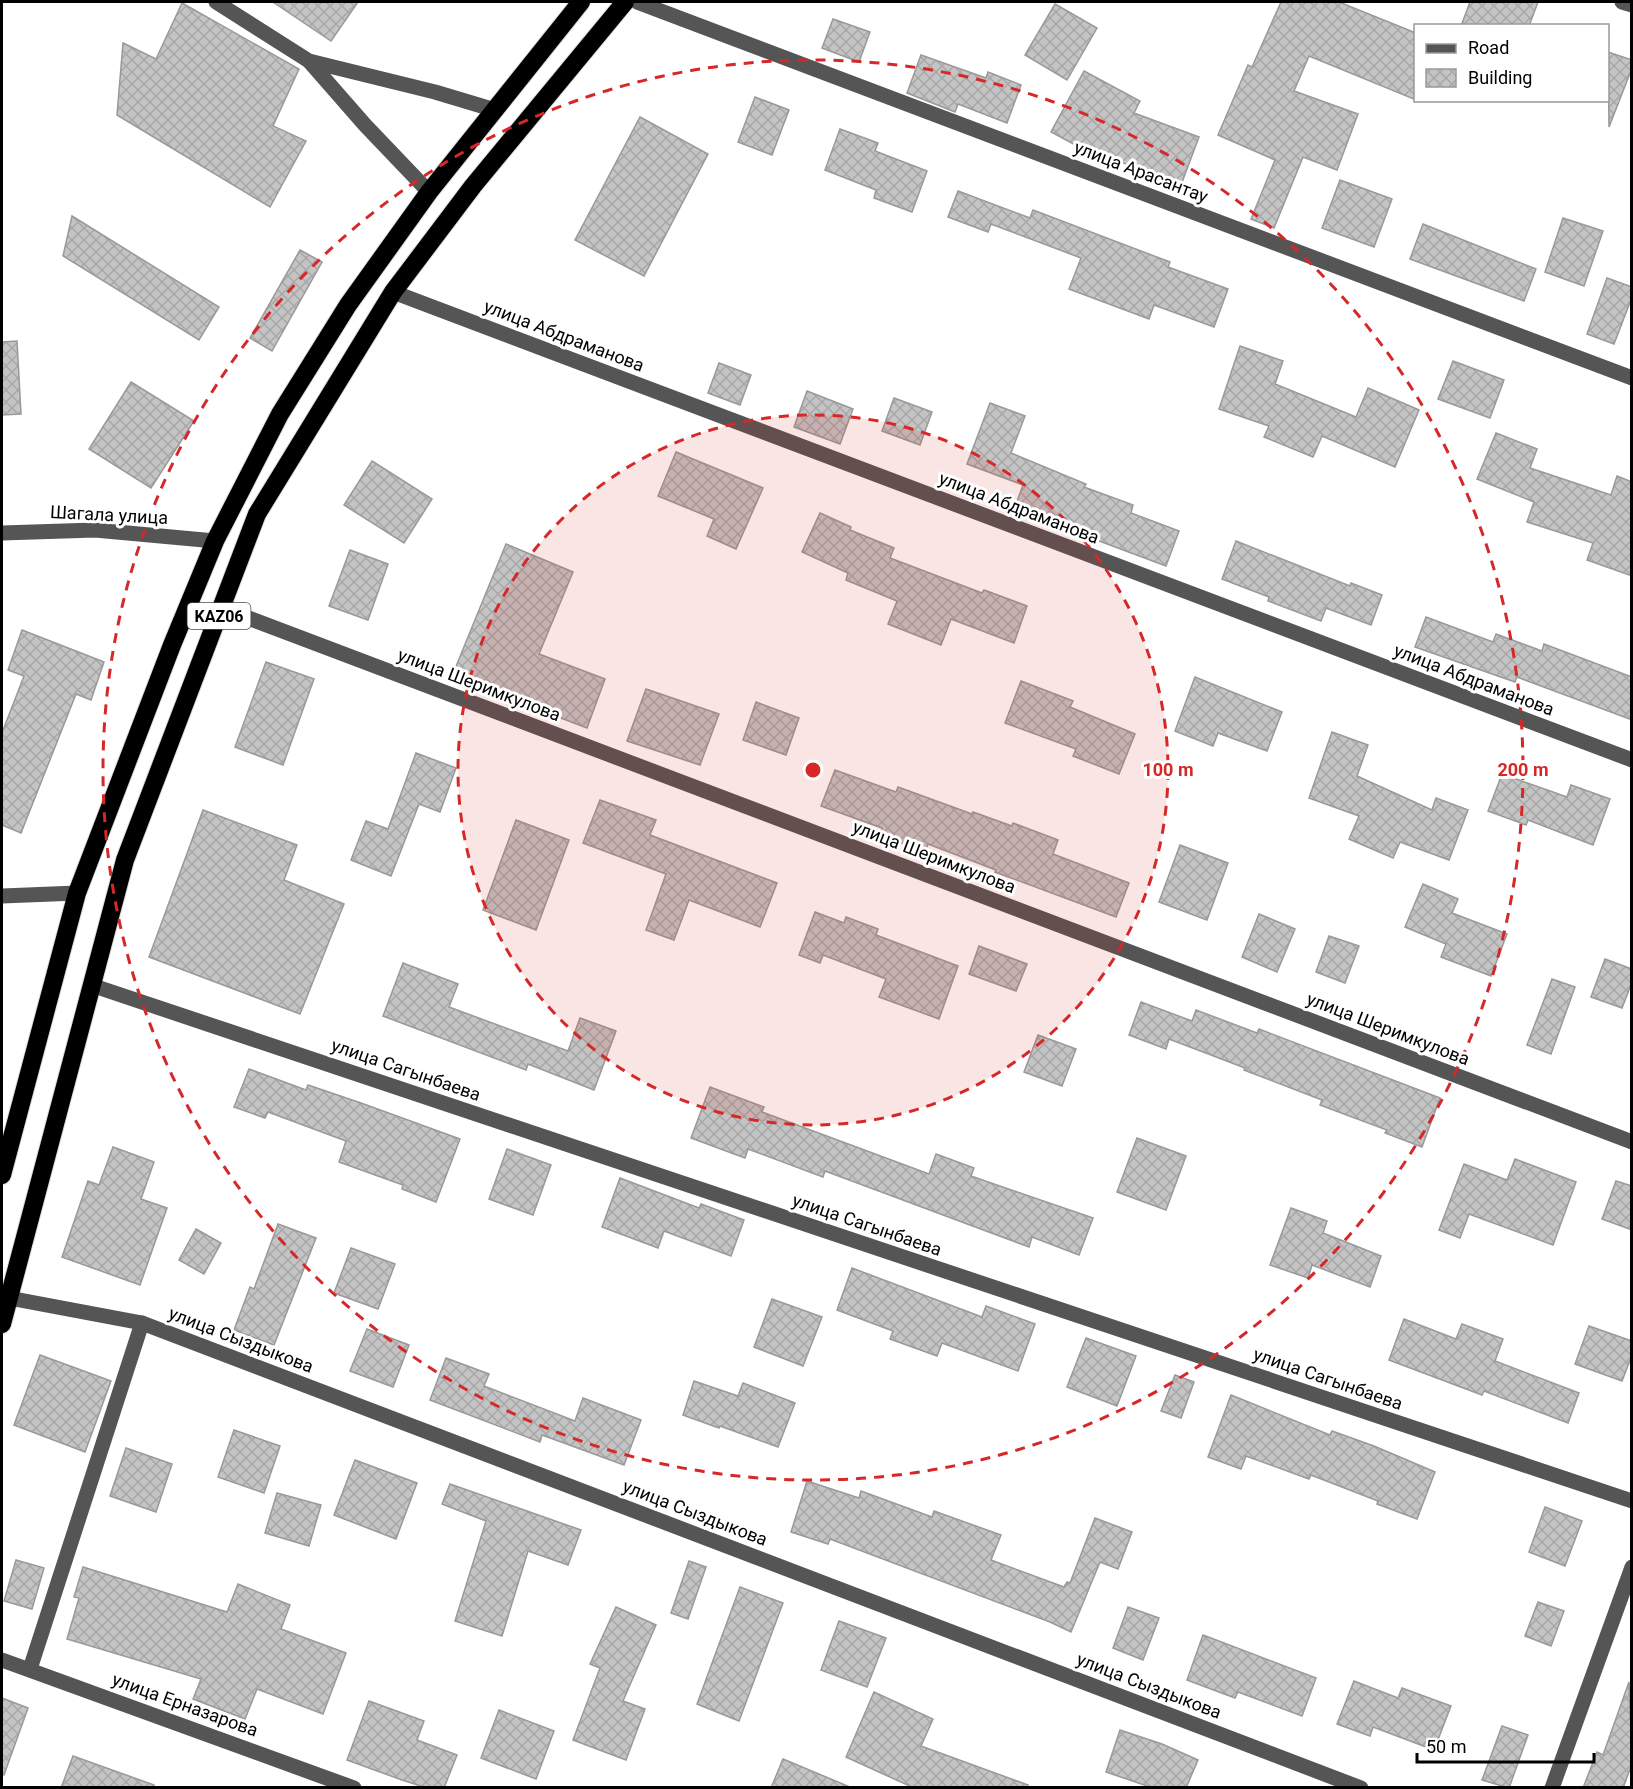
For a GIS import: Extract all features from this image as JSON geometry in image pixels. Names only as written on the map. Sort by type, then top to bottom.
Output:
[{"type":"highway","name":"KАZ06","points":[[2,1175],[77,893],[171,645],[215,541],[280,414],[348,305],[429,192],[581,2]]},
{"type":"highway","name":"KАZ06","points":[[2,1324],[126,860],[257,514],[393,292],[473,186],[625,2]]},
{"type":"street","points":[[216,2],[309,61],[364,125],[429,192]]},
{"type":"street","name":"улица Арасантау","points":[[638,2],[1632,378]]},
{"type":"street","points":[[1622,2],[1632,5]]},
{"type":"street","points":[[309,61],[435,92],[495,110]]},
{"type":"street","name":"улица Абдраманова","points":[[393,292],[1632,760]]},
{"type":"street","name":"Шагала улица","points":[[2,532],[95,530],[215,541]]},
{"type":"street","name":"улица Шеримкулова","points":[[222,608],[1632,1142]]},
{"type":"street","points":[[2,897],[77,893]]},
{"type":"street","name":"улица Сагынбаева","points":[[91,985],[1632,1501]]},
{"type":"street","name":"улица Сыздыкова","points":[[9,1298],[142,1323],[1361,1788]]},
{"type":"street","points":[[30,1669],[142,1323]]},
{"type":"street","points":[[1552,1788],[1632,1567]]},
{"type":"street","name":"улица Ерназарова","points":[[2,1660],[354,1788]]},
{"type":"building","points":[[273,2],[358,2],[331,41]]},
{"type":"building","points":[[1281,2],[1339,2],[1414,32],[1414,99],[1309,56],[1294,91],[1358,114],[1337,170],[1303,157],[1274,228],[1251,219],[1275,160],[1218,135],[1248,65],[1252,67]]},
{"type":"building","points":[[1470,2],[1538,2],[1530,24],[1462,24]]},
{"type":"building","points":[[182,3],[299,69],[273,126],[306,141],[270,207],[117,115],[123,43],[156,59]]},
{"type":"building","points":[[1055,4],[1097,28],[1067,80],[1025,55]]},
{"type":"building","points":[[833,19],[870,32],[859,62],[822,48]]},
{"type":"building","points":[[1609,52],[1632,60],[1632,68],[1609,127]]},
{"type":"building","points":[[921,55],[986,78],[988,72],[1021,85],[1007,123],[958,104],[955,112],[907,93]]},
{"type":"building","points":[[1084,71],[1140,101],[1134,113],[1199,137],[1181,185],[1110,158],[1107,162],[1051,132]]},
{"type":"building","points":[[755,97],[789,110],[772,155],[738,142]]},
{"type":"building","points":[[640,117],[708,154],[644,276],[575,240]]},
{"type":"building","points":[[840,129],[878,143],[875,151],[927,171],[912,212],[874,198],[876,190],[825,170]]},
{"type":"building","points":[[1340,180],[1392,199],[1374,247],[1322,228]]},
{"type":"building","points":[[958,191],[1030,218],[1033,210],[1170,262],[1168,267],[1228,289],[1214,327],[1154,305],[1149,319],[1069,289],[1081,258],[991,224],[988,232],[948,217]]},
{"type":"building","points":[[72,216],[219,307],[199,340],[63,256]]},
{"type":"building","points":[[1563,218],[1603,231],[1584,286],[1545,272]]},
{"type":"building","points":[[1423,224],[1536,269],[1524,301],[1410,259]]},
{"type":"building","points":[[300,250],[322,262],[272,351],[250,338]]},
{"type":"building","points":[[1607,278],[1632,287],[1632,297],[1614,344],[1587,334]]},
{"type":"building","points":[[17,341],[21,414],[2,415],[2,342]]},
{"type":"building","points":[[1240,346],[1283,361],[1275,384],[1356,417],[1368,388],[1419,410],[1395,467],[1322,436],[1313,457],[1264,437],[1269,426],[1219,409]]},
{"type":"building","points":[[1453,361],[1504,380],[1490,418],[1438,399]]},
{"type":"building","points":[[719,363],[751,375],[740,405],[708,393]]},
{"type":"building","points":[[131,382],[194,421],[151,488],[89,449]]},
{"type":"building","points":[[807,391],[853,409],[840,444],[794,427]]},
{"type":"building","points":[[894,398],[932,412],[920,445],[882,431]]},
{"type":"building","points":[[990,403],[1025,416],[1011,453],[1086,484],[1084,487],[1133,505],[1131,513],[1179,531],[1166,566],[1067,529],[1065,534],[1013,512],[1023,485],[967,464]]},
{"type":"building","points":[[1496,433],[1537,449],[1530,468],[1611,495],[1617,476],[1632,482],[1632,576],[1587,560],[1593,543],[1527,522],[1534,502],[1477,479]]},
{"type":"building","points":[[676,452],[763,488],[736,549],[707,536],[714,519],[658,496]]},
{"type":"building","points":[[372,461],[432,499],[404,543],[344,505]]},
{"type":"building","points":[[820,513],[851,527],[850,530],[894,548],[890,558],[982,593],[984,590],[1027,606],[1014,643],[951,619],[941,645],[888,624],[897,601],[846,580],[848,573],[802,552]]},
{"type":"building","points":[[1236,541],[1350,586],[1351,583],[1382,595],[1371,625],[1326,608],[1321,621],[1268,601],[1269,597],[1222,579]]},
{"type":"building","points":[[506,544],[573,572],[539,654],[605,679],[587,728],[519,702],[516,708],[450,681]]},
{"type":"building","points":[[350,550],[388,564],[368,620],[329,606]]},
{"type":"building","points":[[1426,617],[1493,642],[1496,634],[1542,651],[1544,644],[1632,677],[1632,720],[1517,677],[1515,682],[1415,647]]},
{"type":"building","points":[[22,630],[104,662],[91,700],[76,694],[21,833],[2,825],[2,733],[24,676],[8,670]]},
{"type":"building","points":[[266,662],[314,679],[283,765],[235,747]]},
{"type":"building","points":[[1195,677],[1282,712],[1267,751],[1218,733],[1213,746],[1175,731]]},
{"type":"building","points":[[1021,681],[1073,701],[1070,707],[1135,734],[1119,774],[1073,756],[1076,749],[1005,723]]},
{"type":"building","points":[[646,689],[719,714],[700,765],[627,741]]},
{"type":"building","points":[[756,702],[799,718],[786,755],[743,740]]},
{"type":"building","points":[[1332,732],[1368,745],[1357,776],[1432,810],[1436,798],[1468,810],[1449,860],[1400,842],[1393,858],[1349,839],[1359,816],[1309,798]]},
{"type":"building","points":[[416,753],[456,768],[440,812],[419,804],[391,876],[351,860],[366,821],[388,829]]},
{"type":"building","points":[[835,770],[896,792],[898,787],[972,814],[973,812],[1012,826],[1013,823],[1058,840],[1053,854],[1129,883],[1116,917],[995,872],[996,870],[928,844],[925,852],[879,835],[882,828],[821,806]]},
{"type":"building","points":[[1502,774],[1567,797],[1571,785],[1610,799],[1593,845],[1528,820],[1526,825],[1488,811]]},
{"type":"building","points":[[600,800],[656,820],[650,835],[777,883],[760,927],[689,900],[674,940],[646,930],[666,874],[583,843]]},
{"type":"building","points":[[203,810],[297,845],[284,880],[344,904],[300,1014],[149,957]]},
{"type":"building","points":[[516,820],[569,840],[536,930],[483,910]]},
{"type":"building","points":[[1180,845],[1228,863],[1207,920],[1159,902]]},
{"type":"building","points":[[1423,884],[1458,899],[1452,913],[1507,934],[1491,976],[1441,957],[1446,944],[1405,927]]},
{"type":"building","points":[[815,912],[844,923],[846,917],[878,929],[876,935],[958,966],[939,1019],[879,997],[886,979],[823,955],[820,963],[799,955]]},
{"type":"building","points":[[1259,914],[1295,929],[1277,972],[1242,957]]},
{"type":"building","points":[[1329,936],[1359,946],[1345,983],[1316,972]]},
{"type":"building","points":[[979,946],[1027,964],[1016,991],[969,974]]},
{"type":"building","points":[[1605,959],[1632,969],[1632,982],[1622,1008],[1591,997]]},
{"type":"building","points":[[403,963],[458,984],[449,1007],[568,1051],[580,1018],[616,1031],[594,1090],[528,1064],[526,1070],[383,1016]]},
{"type":"building","points":[[1552,979],[1575,987],[1551,1054],[1527,1045]]},
{"type":"building","points":[[1141,1002],[1192,1021],[1196,1010],[1257,1033],[1259,1029],[1440,1098],[1422,1147],[1385,1133],[1387,1130],[1320,1105],[1322,1100],[1244,1070],[1245,1068],[1169,1039],[1166,1049],[1129,1035]]},
{"type":"building","points":[[1038,1035],[1076,1049],[1062,1086],[1024,1072]]},
{"type":"building","points":[[249,1069],[306,1090],[308,1085],[460,1139],[436,1202],[402,1189],[403,1185],[339,1162],[346,1141],[268,1112],[265,1118],[234,1107]]},
{"type":"building","points":[[710,1087],[764,1107],[762,1112],[929,1174],[936,1154],[974,1168],[971,1176],[1093,1218],[1079,1255],[1032,1237],[1029,1247],[825,1171],[823,1177],[748,1149],[745,1158],[691,1138]]},
{"type":"building","points":[[1137,1138],[1186,1156],[1166,1210],[1117,1192]]},
{"type":"building","points":[[113,1147],[154,1162],[141,1199],[167,1208],[140,1285],[62,1257],[88,1181],[99,1185]]},
{"type":"building","points":[[507,1149],[551,1165],[533,1215],[489,1199]]},
{"type":"building","points":[[1515,1159],[1576,1182],[1553,1245],[1469,1214],[1460,1238],[1439,1230],[1464,1164],[1507,1180]]},
{"type":"building","points":[[620,1178],[699,1208],[701,1204],[744,1220],[731,1256],[664,1231],[658,1248],[602,1227]]},
{"type":"building","points":[[1616,1181],[1632,1186],[1632,1230],[1602,1219]]},
{"type":"building","points":[[1291,1208],[1327,1221],[1323,1233],[1381,1256],[1370,1287],[1312,1265],[1308,1278],[1270,1265]]},
{"type":"building","points":[[278,1224],[316,1238],[274,1345],[234,1330],[250,1287],[254,1289]]},
{"type":"building","points":[[196,1229],[221,1243],[204,1274],[179,1260]]},
{"type":"building","points":[[351,1248],[395,1264],[378,1309],[334,1293]]},
{"type":"building","points":[[852,1268],[982,1317],[986,1306],[1035,1324],[1018,1371],[942,1343],[937,1356],[890,1339],[893,1331],[837,1310]]},
{"type":"building","points":[[772,1299],[822,1317],[803,1366],[754,1347]]},
{"type":"building","points":[[1404,1319],[1456,1339],[1462,1324],[1503,1339],[1495,1361],[1579,1393],[1568,1423],[1484,1391],[1482,1395],[1389,1360]]},
{"type":"building","points":[[1589,1326],[1632,1341],[1632,1355],[1622,1381],[1575,1364]]},
{"type":"building","points":[[367,1329],[409,1345],[393,1387],[350,1371]]},
{"type":"building","points":[[1086,1338],[1136,1356],[1117,1406],[1067,1387]]},
{"type":"building","points":[[40,1355],[111,1381],[85,1452],[14,1425]]},
{"type":"building","points":[[446,1358],[489,1374],[484,1386],[575,1421],[583,1398],[641,1420],[624,1465],[542,1435],[540,1442],[430,1400]]},
{"type":"building","points":[[1175,1375],[1194,1382],[1181,1418],[1161,1411]]},
{"type":"building","points":[[694,1381],[738,1396],[743,1383],[795,1403],[778,1447],[683,1415]]},
{"type":"building","points":[[1231,1395],[1330,1435],[1332,1431],[1374,1446],[1435,1472],[1417,1519],[1311,1475],[1309,1479],[1246,1456],[1241,1469],[1208,1457]]},
{"type":"building","points":[[234,1430],[280,1446],[264,1493],[218,1477]]},
{"type":"building","points":[[126,1448],[172,1464],[156,1512],[110,1496]]},
{"type":"building","points":[[355,1460],[417,1483],[396,1539],[334,1515]]},
{"type":"building","points":[[807,1481],[859,1498],[861,1491],[932,1517],[934,1511],[1001,1535],[991,1560],[1064,1587],[1067,1582],[1070,1583],[1095,1518],[1132,1532],[1118,1569],[1100,1562],[1071,1632],[830,1539],[828,1544],[791,1532]]},
{"type":"building","points":[[450,1484],[581,1530],[568,1565],[528,1551],[502,1636],[455,1621],[486,1521],[442,1504]]},
{"type":"building","points":[[277,1493],[321,1505],[309,1546],[265,1533]]},
{"type":"building","points":[[1545,1507],[1582,1521],[1565,1566],[1529,1552]]},
{"type":"building","points":[[16,1560],[44,1568],[32,1609],[4,1601]]},
{"type":"building","points":[[689,1561],[706,1567],[688,1619],[671,1613]]},
{"type":"building","points":[[83,1567],[227,1612],[238,1584],[290,1605],[281,1629],[346,1653],[323,1714],[257,1689],[245,1719],[193,1699],[201,1679],[67,1639],[79,1598],[74,1597]]},
{"type":"building","points":[[740,1587],[783,1603],[739,1721],[697,1704]]},
{"type":"building","points":[[1538,1602],[1564,1611],[1551,1646],[1525,1636]]},
{"type":"building","points":[[616,1607],[656,1625],[623,1701],[645,1709],[626,1760],[573,1740],[600,1668],[590,1664]]},
{"type":"building","points":[[1128,1607],[1159,1618],[1143,1660],[1113,1648]]},
{"type":"building","points":[[839,1621],[886,1638],[867,1687],[821,1670]]},
{"type":"building","points":[[1203,1635],[1316,1678],[1302,1716],[1238,1692],[1235,1698],[1187,1680]]},
{"type":"building","points":[[1354,1681],[1398,1698],[1402,1688],[1451,1706],[1434,1750],[1373,1727],[1370,1736],[1337,1724]]},
{"type":"building","points":[[1629,1682],[1632,1764],[1623,1788],[1583,1788],[1597,1752],[1603,1755]]},
{"type":"building","points":[[874,1692],[933,1719],[921,1746],[1028,1785],[1027,1788],[914,1788],[846,1757]]},
{"type":"building","points":[[2,1698],[28,1708],[4,1775],[2,1774]]},
{"type":"building","points":[[369,1701],[424,1721],[417,1740],[457,1755],[444,1788],[427,1788],[347,1760]]},
{"type":"building","points":[[499,1710],[554,1731],[536,1779],[481,1758]]},
{"type":"building","points":[[1502,1726],[1528,1735],[1509,1788],[1482,1780]]},
{"type":"building","points":[[1120,1730],[1162,1744],[1198,1760],[1186,1788],[1153,1788],[1106,1772]]},
{"type":"building","points":[[73,1756],[154,1785],[154,1788],[61,1788]]},
{"type":"building","points":[[783,1759],[850,1787],[850,1788],[771,1788]]}]
